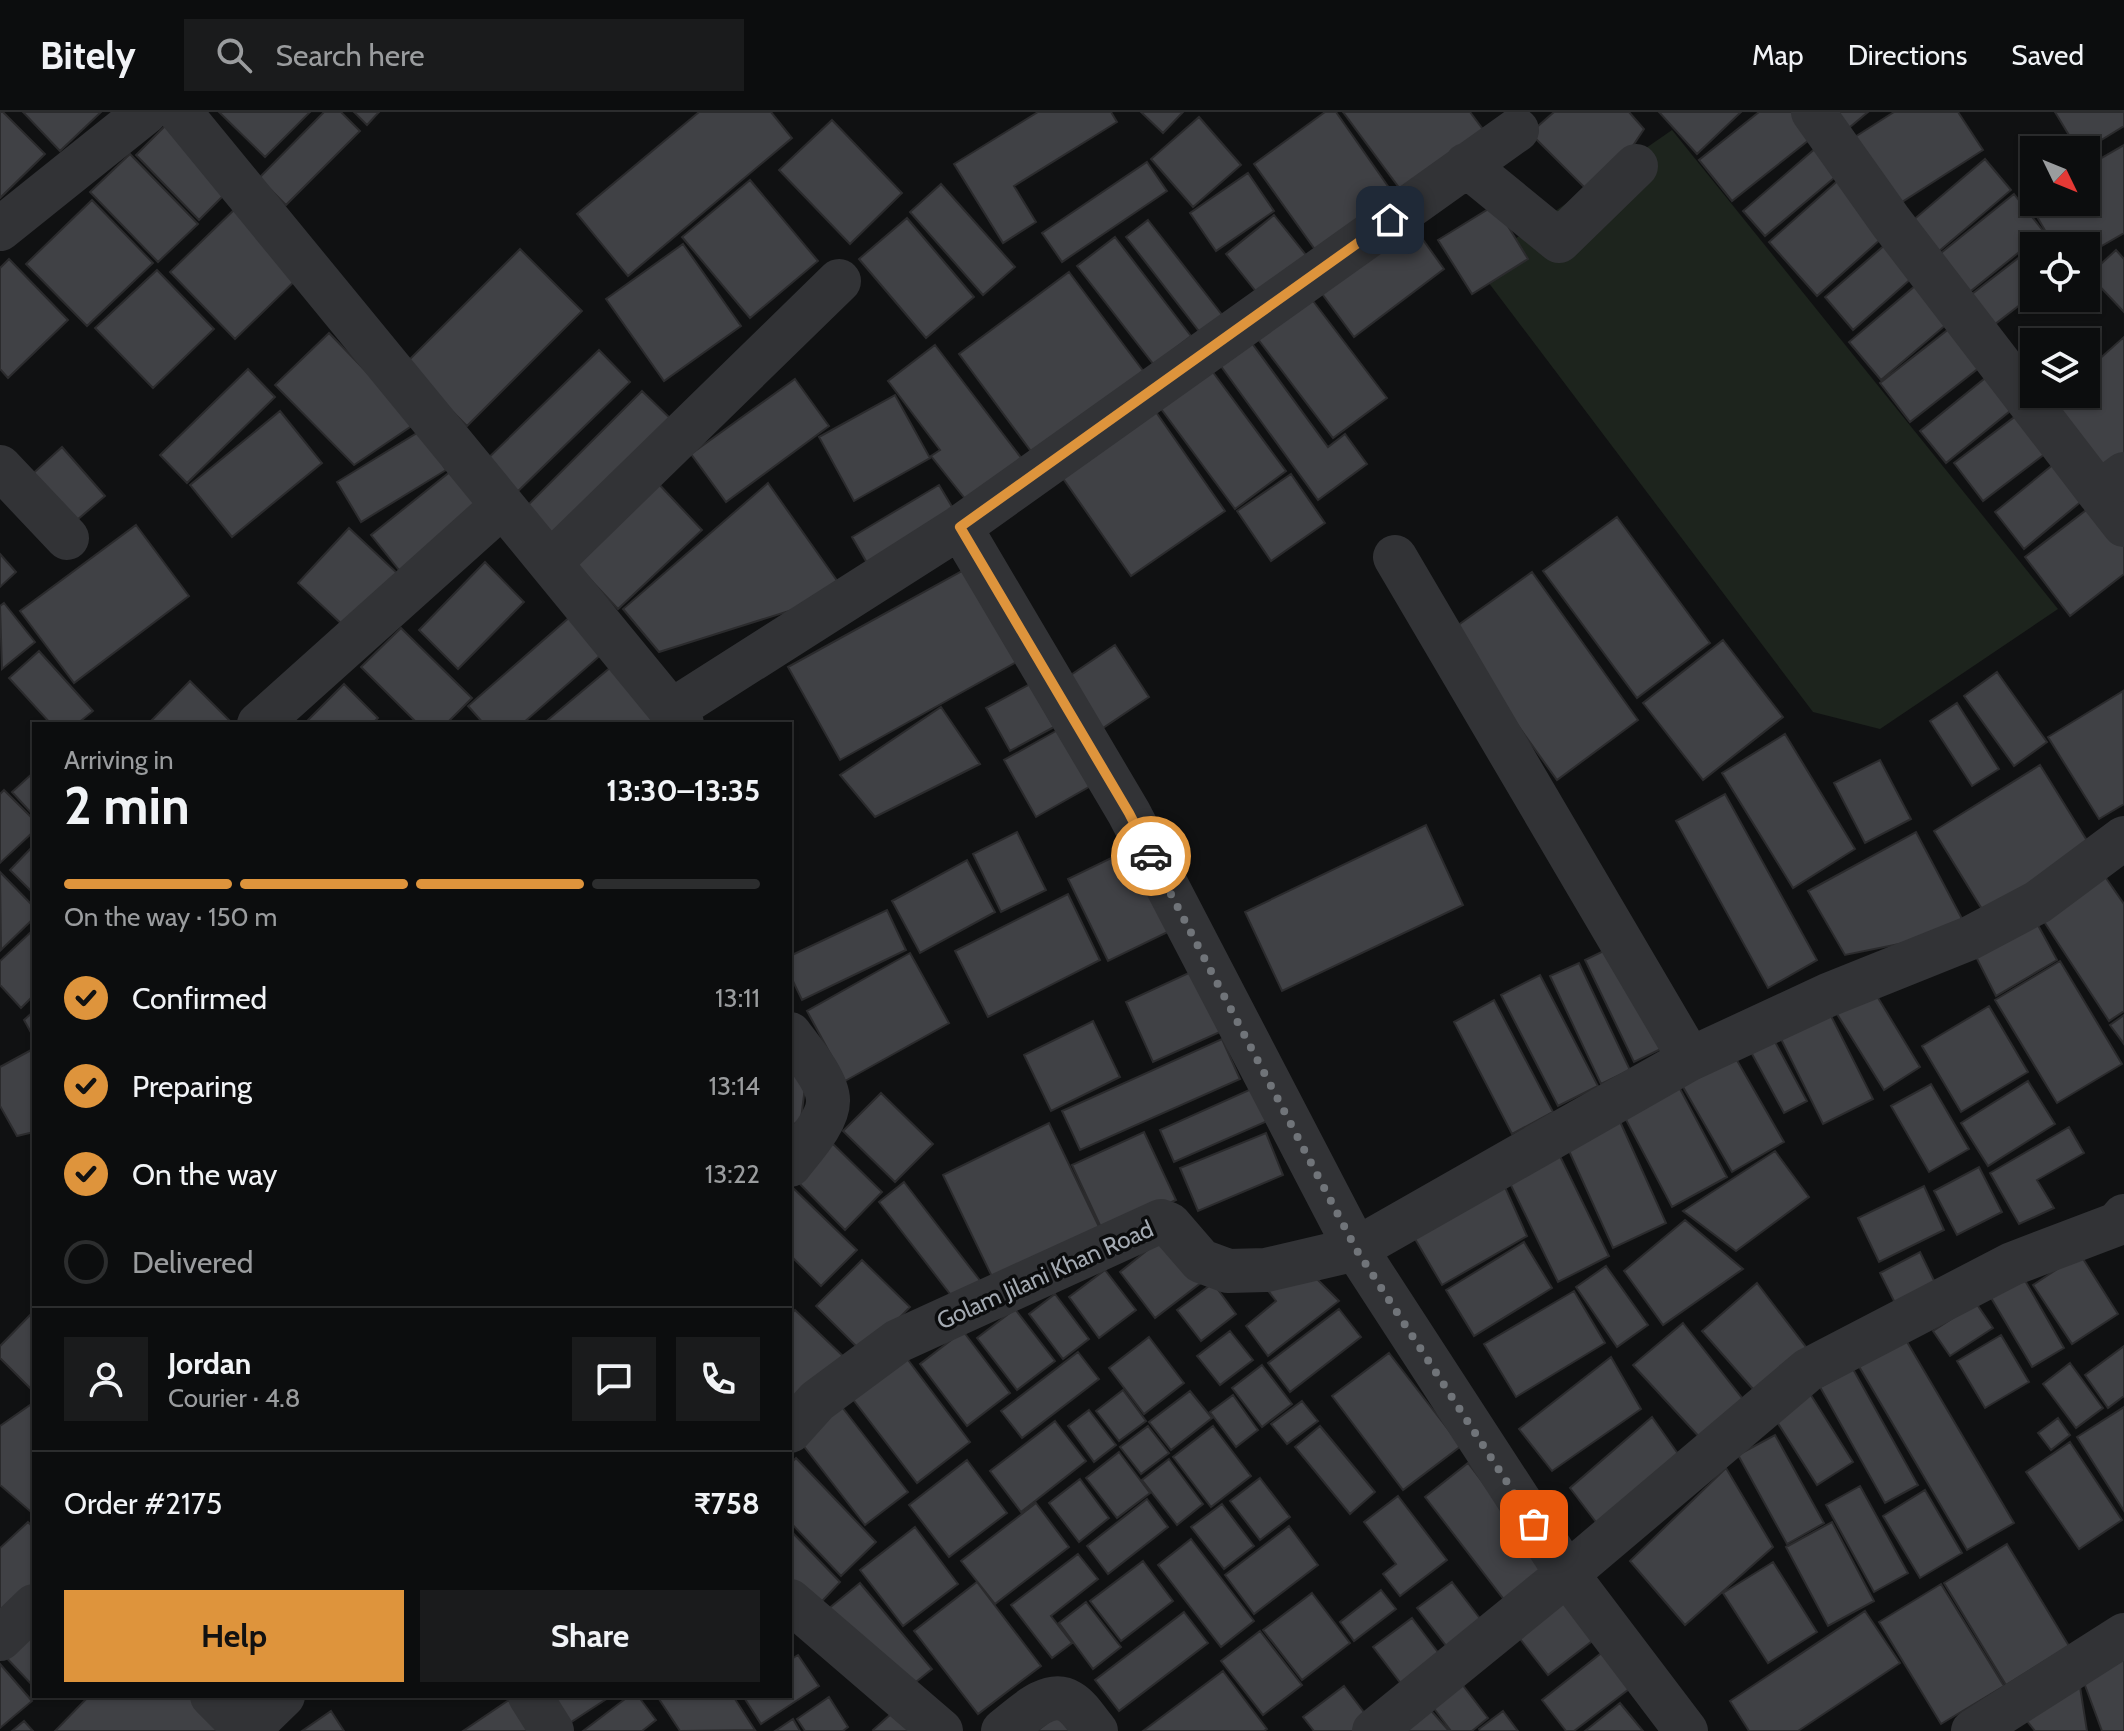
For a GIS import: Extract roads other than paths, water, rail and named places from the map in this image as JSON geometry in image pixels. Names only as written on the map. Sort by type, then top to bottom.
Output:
[{"type":"street","points":[[1,225],[146,112]]},
{"type":"street","points":[[180,112],[676,717],[960,527],[1517,130]]},
{"type":"street","points":[[1813,112],[1891,222],[2116,497]]},
{"type":"street","points":[[1466,165],[1559,241],[1636,166]]},
{"type":"street","points":[[550,563],[839,281]]},
{"type":"street","points":[[0,467],[67,538]]},
{"type":"street","points":[[261,722],[502,506]]},
{"type":"street","points":[[960,527],[1129,813],[1356,1249],[1567,1574],[1686,1731]]},
{"type":"street","points":[[1395,557],[1690,1059]]},
{"type":"street","points":[[1356,1249],[1690,1059],[1828,995],[1970,938],[2038,902],[2124,838]]},
{"type":"street","points":[[792,1037],[816,1069],[828,1099],[821,1124],[792,1162]]},
{"type":"street","name":"Golam Jilani Khan Road","points":[[792,1429],[817,1401],[898,1341],[1161,1221],[1169,1224],[1201,1261],[1228,1271],[1266,1270],[1356,1249]]},
{"type":"street","points":[[1374,1731],[1567,1574],[1808,1370],[2012,1264],[2122,1224]]},
{"type":"street","points":[[792,1603],[941,1731]]},
{"type":"street","points":[[0,1639],[32,1608]]},
{"type":"street","points":[[1973,1731],[2124,1635]]},
{"type":"street","points":[[1003,1731],[1043,1701],[1060,1697],[1072,1703],[1096,1731]]},
{"type":"street","points":[[214,1698],[247,1731],[281,1698]]},
{"type":"street","points":[[531,1698],[552,1731]]}]
